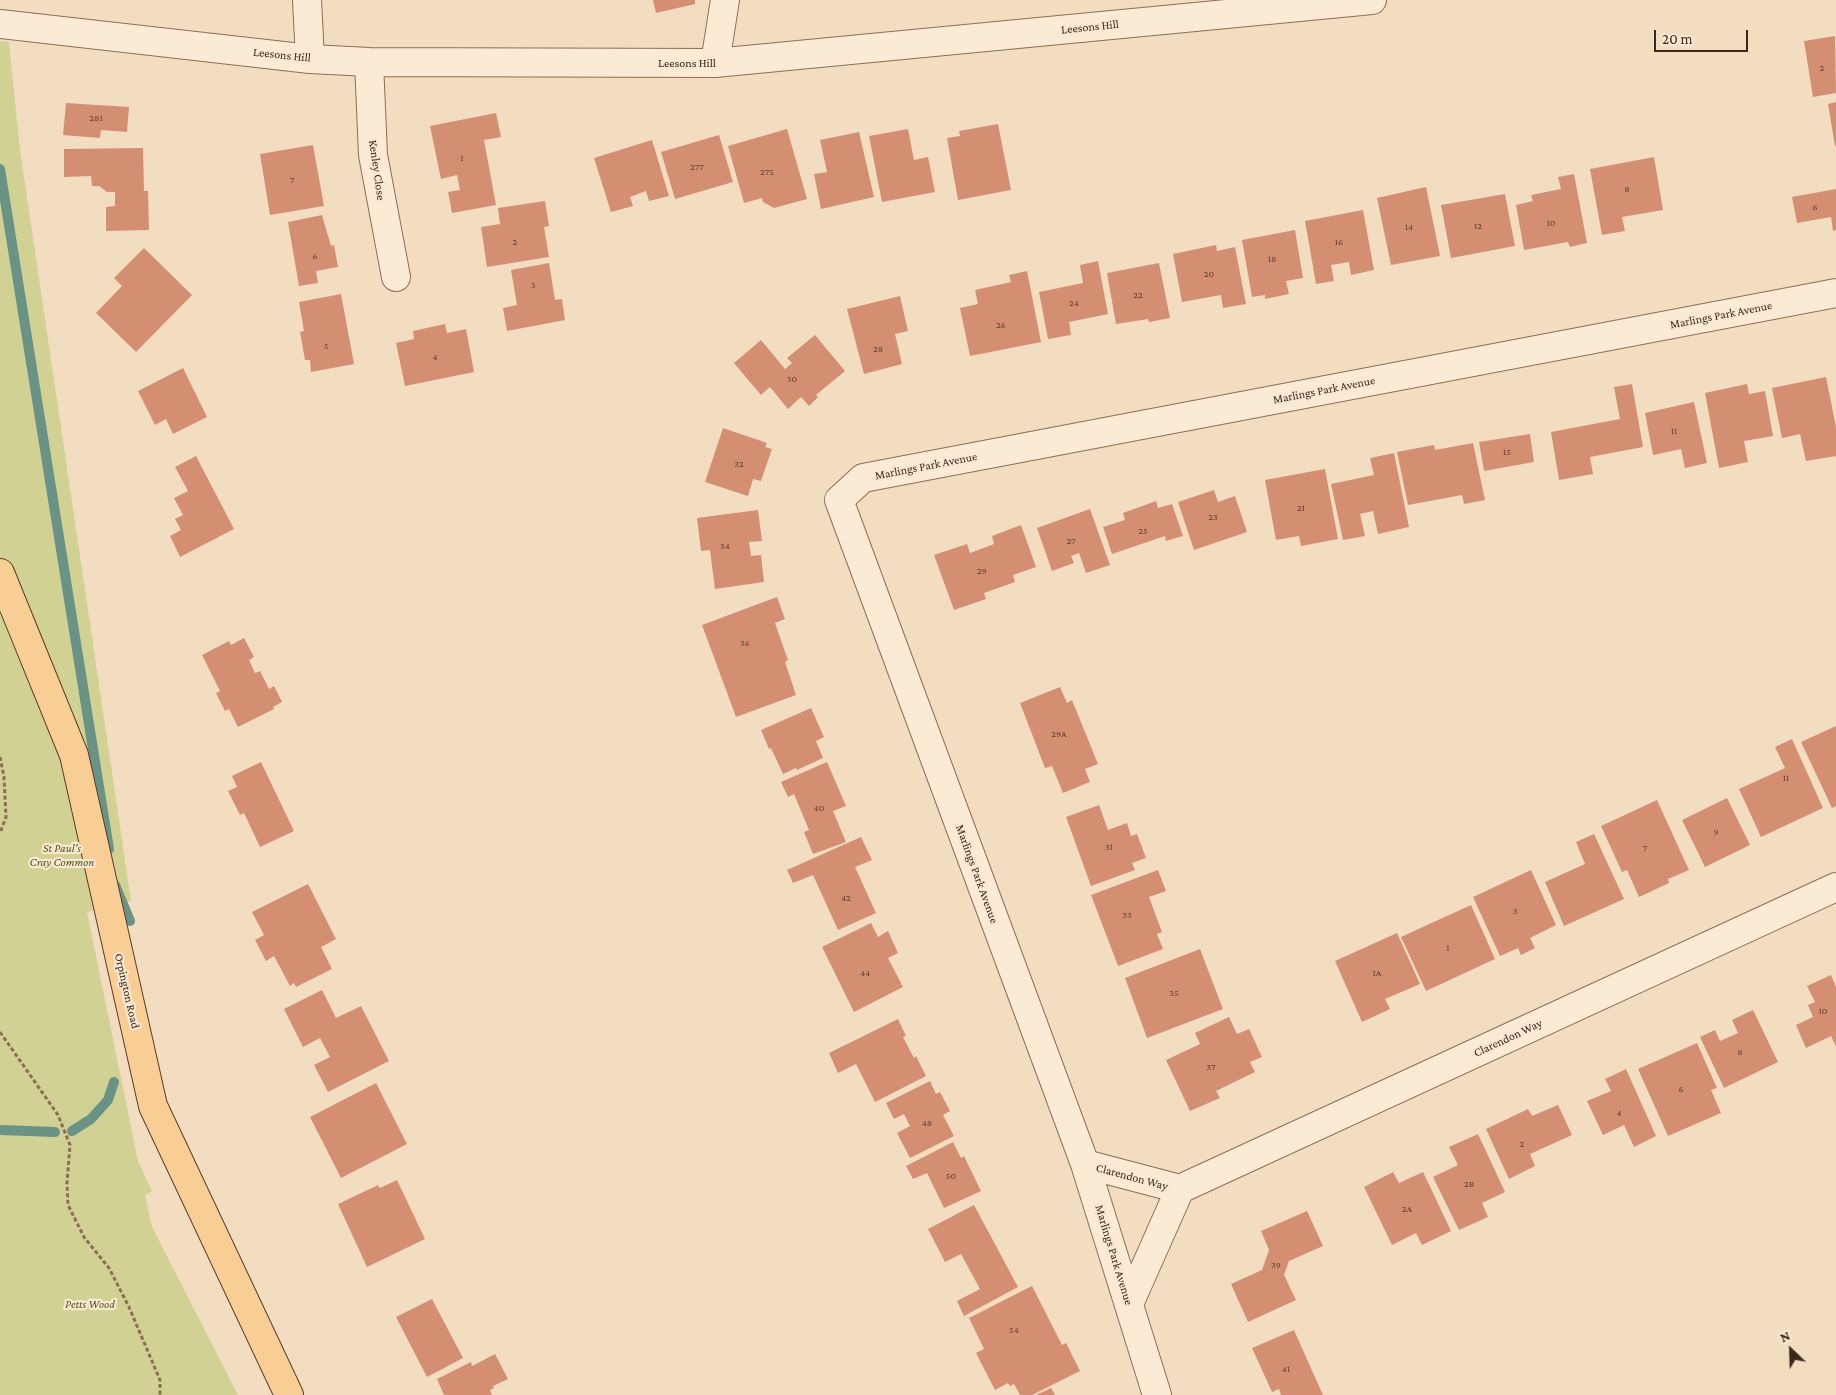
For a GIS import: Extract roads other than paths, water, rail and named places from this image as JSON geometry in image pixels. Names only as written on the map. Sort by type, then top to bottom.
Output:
[{"type":"main road","name":"Orpington Road","points":[[0,573],[74,755],[153,1106],[289,1395]]},
{"type":"street","points":[[307,0],[310,58]]},
{"type":"street","points":[[715,63],[725,0]]},
{"type":"street","name":"Leesons Hill","points":[[0,24],[310,58],[369,62],[715,63],[1372,0]]},
{"type":"street","name":"Kenley Close","points":[[369,62],[373,155],[396,277]]},
{"type":"street","name":"Marlings Park Avenue","points":[[1157,1395],[1085,1164],[839,500],[863,478],[1836,293]]},
{"type":"street","name":"Clarendon Way","points":[[1085,1164],[1180,1190],[1836,887]]},
{"type":"street","name":"Clarendon Way","points":[[1129,1304],[1180,1190]]},
{"type":"waterway","points":[[0,169],[109,849]]},
{"type":"waterway","points":[[115,885],[130,921]]},
{"type":"waterway","points":[[72,1131],[91,1119],[108,1100],[114,1082]]},
{"type":"waterway","points":[[0,1130],[55,1132]]},
{"type":"park label","name":"St Paul's Cray Common","points":[[62,855]]},
{"type":"park label","name":"Petts Wood","points":[[90,1304]]}]
